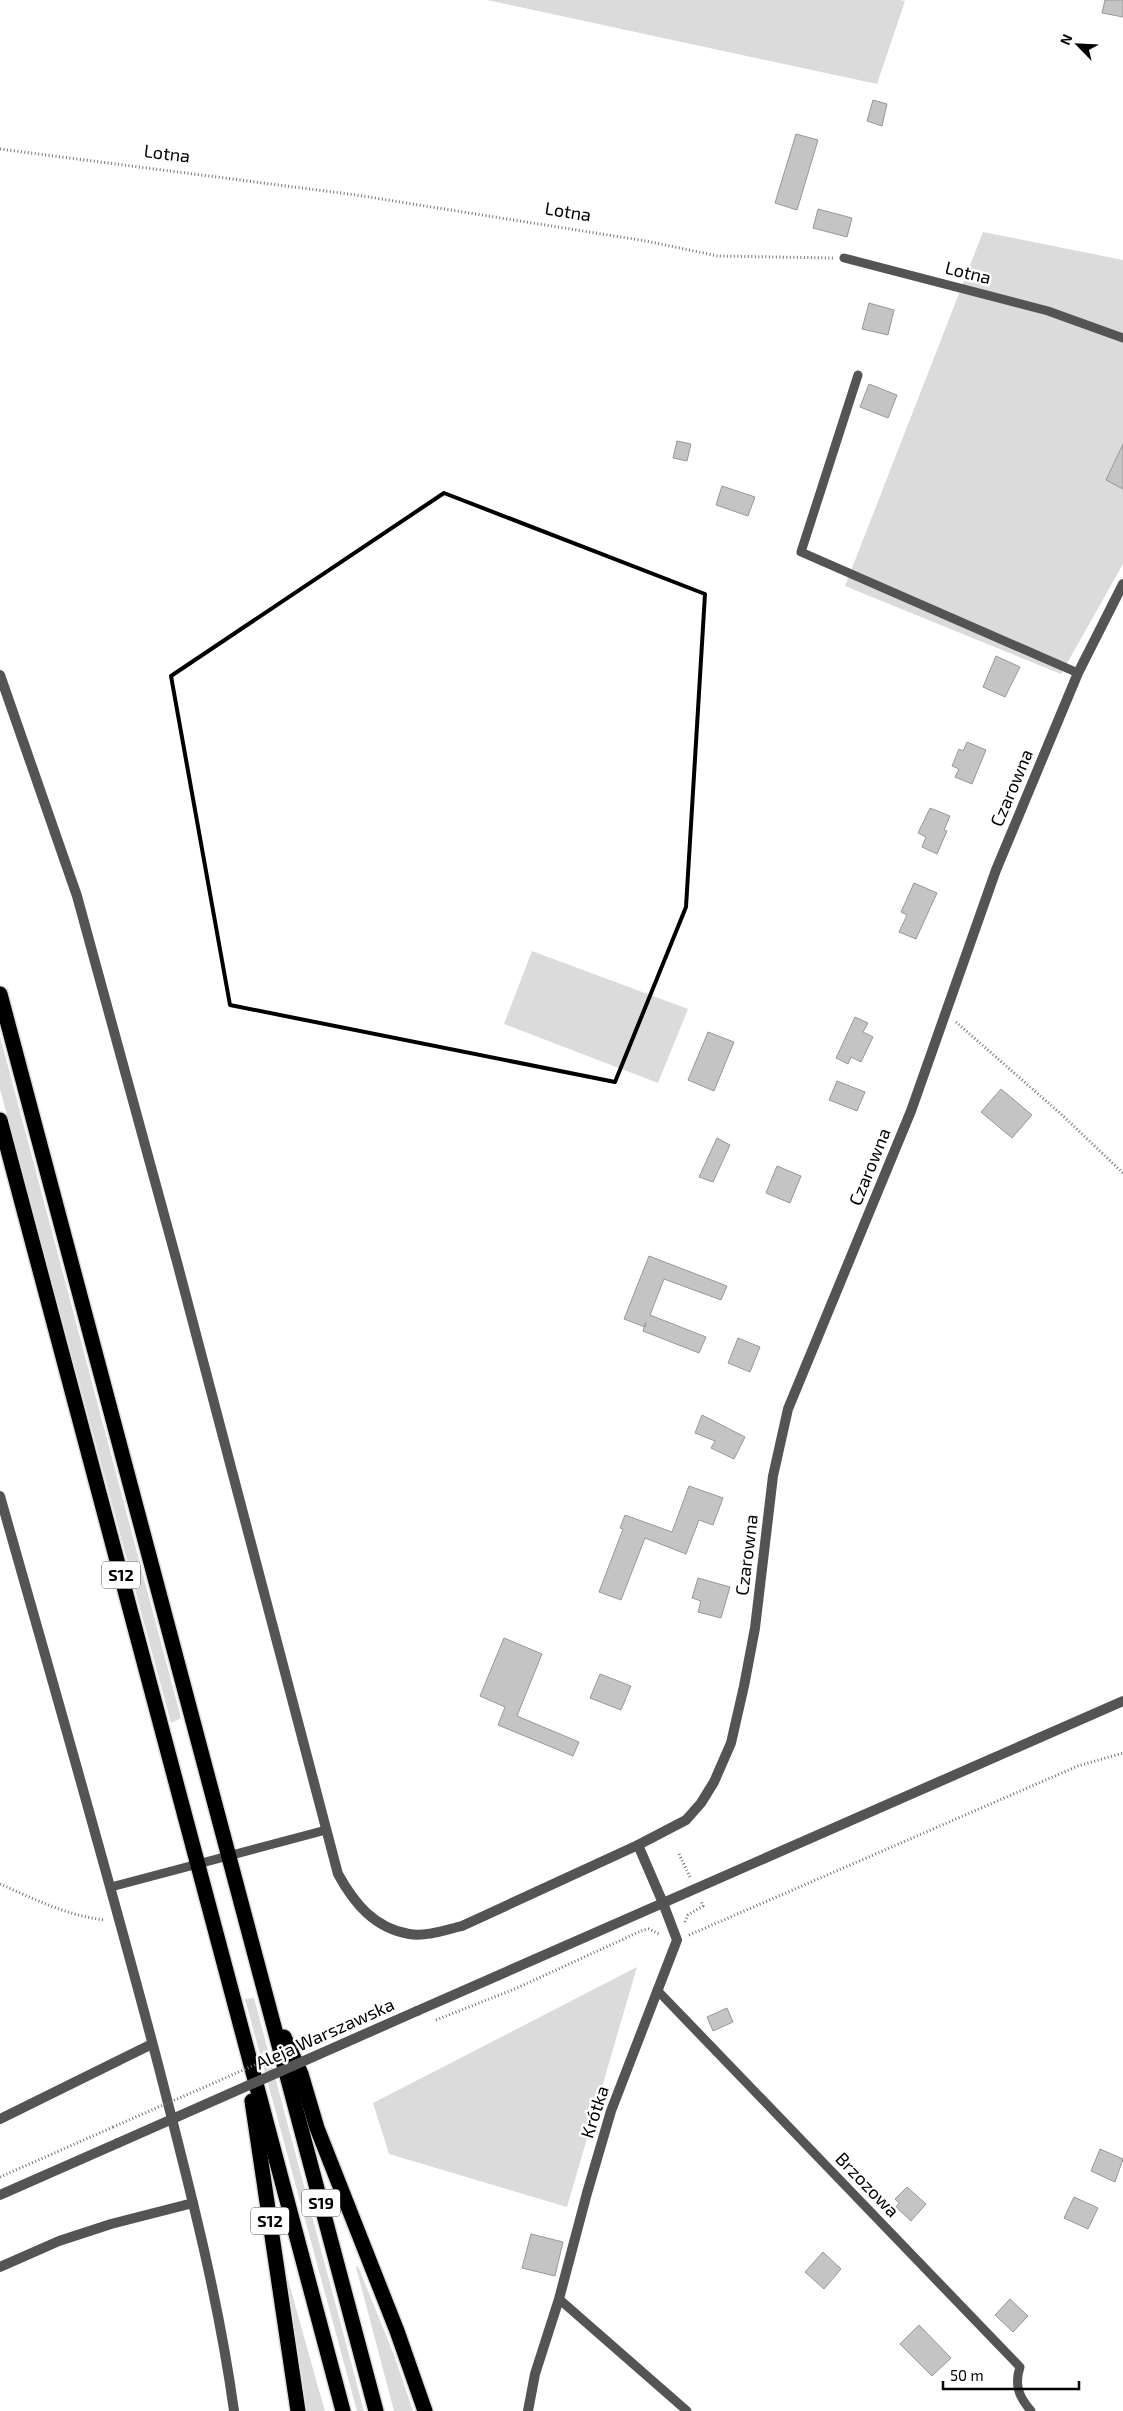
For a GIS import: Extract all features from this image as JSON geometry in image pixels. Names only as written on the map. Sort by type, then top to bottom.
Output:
[{"type":"highway","name":"S12","points":[[0,994],[265,1994],[301,2074],[317,2128],[425,2411]]},
{"type":"highway","name":"S12","points":[[0,1120],[242,2030],[298,2411]]},
{"type":"highway","name":"S19","points":[[265,1994],[376,2411]]},
{"type":"highway","name":"S19","points":[[242,2030],[343,2411]]},
{"type":"street","name":"Czarowna","points":[[0,676],[77,896],[338,1874],[352,1900],[371,1917],[391,1928],[410,1934],[433,1933],[462,1926],[638,1845],[686,1820],[701,1803],[714,1782],[731,1743],[744,1686],[755,1628],[772,1476],[788,1409],[911,1111],[996,870],[1078,673],[1123,584]]},
{"type":"street","points":[[0,1496],[111,1887],[193,2203],[220,2318],[234,2411]]},
{"type":"street","name":"Aleja Warszawska","points":[[0,2195],[1123,1701]]},
{"type":"street","points":[[638,1845],[677,1940]]},
{"type":"street","name":"Krótka","points":[[528,2411],[535,2374],[559,2299],[586,2193],[611,2111],[656,1990],[677,1940]]},
{"type":"street","points":[[0,2119],[152,2044]]},
{"type":"street","points":[[0,2267],[59,2241],[111,2224],[193,2203]]},
{"type":"lane","name":"Lotna","points":[[844,258],[1048,311],[1123,338]]},
{"type":"lane","points":[[858,375],[801,552],[1078,673]]},
{"type":"lane","points":[[111,1887],[326,1830]]},
{"type":"lane","name":"Brzozowa","points":[[656,1990],[1020,2368],[1016,2378],[1020,2398],[1031,2411]]},
{"type":"lane","points":[[559,2299],[688,2411]]},
{"type":"path","name":"Lotna","points":[[0,149],[356,195],[646,240],[718,256],[844,258]]},
{"type":"path","points":[[946,1013],[1061,1114],[1123,1173]]},
{"type":"path","points":[[677,1940],[1078,1766],[1123,1753]]},
{"type":"path","points":[[0,1884],[78,1916],[120,1921]]},
{"type":"path","points":[[0,2177],[359,2019]]},
{"type":"highlighted area","points":[[444,493],[705,594],[686,907],[615,1082],[230,1005],[171,676]]},
{"type":"shaded area","points":[[487,0],[900,0],[905,1],[877,84]]},
{"type":"shaded area","points":[[983,232],[1123,260],[1123,564],[1061,674],[845,586]]},
{"type":"shaded area","points":[[532,951],[688,1009],[658,1083],[504,1024]]},
{"type":"shaded area","points":[[0,1036],[181,1718],[171,1723],[0,1089]]},
{"type":"shaded area","points":[[637,1967],[567,2207],[389,2154],[373,2103]]},
{"type":"shaded area","points":[[254,1998],[364,2411],[357,2411],[245,1999]]},
{"type":"shaded area","points":[[358,2266],[394,2355],[413,2411],[394,2411],[356,2267]]},
{"type":"shaded area","points":[[287,2276],[322,2401],[325,2411],[307,2411]]},
{"type":"building","points":[[1105,0],[1123,0],[1123,17],[1102,13]]},
{"type":"building","points":[[873,100],[887,104],[882,126],[867,121]]},
{"type":"building","points":[[796,134],[818,140],[797,210],[775,203]]},
{"type":"building","points":[[818,209],[852,218],[847,237],[813,228]]},
{"type":"building","points":[[869,303],[894,310],[888,335],[862,329]]},
{"type":"building","points":[[869,384],[897,395],[888,418],[860,407]]},
{"type":"building","points":[[677,441],[691,444],[687,461],[673,458]]},
{"type":"building","points":[[1123,444],[1123,489],[1106,480]]},
{"type":"building","points":[[722,486],[755,497],[748,516],[716,505]]},
{"type":"building","points":[[996,656],[1020,667],[1005,697],[983,687]]},
{"type":"building","points":[[967,742],[986,750],[972,784],[955,777],[959,769],[952,766],[959,749],[963,751]]},
{"type":"building","points":[[930,808],[950,816],[944,830],[947,831],[937,854],[922,847],[926,837],[918,833]]},
{"type":"building","points":[[914,883],[937,893],[916,939],[899,932],[907,915],[901,912]]},
{"type":"building","points":[[855,1017],[868,1023],[863,1032],[873,1037],[861,1062],[851,1057],[848,1064],[836,1058]]},
{"type":"building","points":[[708,1032],[734,1042],[714,1091],[688,1080]]},
{"type":"building","points":[[837,1081],[865,1092],[857,1111],[829,1100]]},
{"type":"building","points":[[1001,1089],[1032,1115],[1012,1138],[981,1112]]},
{"type":"building","points":[[717,1138],[730,1145],[713,1182],[699,1177]]},
{"type":"building","points":[[777,1166],[801,1176],[790,1203],[766,1193]]},
{"type":"building","points":[[649,1256],[727,1286],[721,1300],[664,1279],[650,1315],[706,1337],[699,1353],[643,1331],[644,1327],[624,1319]]},
{"type":"building","points":[[738,1338],[760,1347],[750,1372],[728,1363]]},
{"type":"building","points":[[702,1415],[745,1437],[734,1459],[711,1448],[715,1441],[695,1433]]},
{"type":"building","points":[[689,1486],[723,1498],[713,1525],[699,1520],[686,1554],[645,1538],[621,1600],[599,1592],[623,1529],[620,1528],[625,1515],[672,1532]]},
{"type":"building","points":[[698,1578],[730,1587],[721,1618],[698,1612],[701,1601],[692,1598]]},
{"type":"building","points":[[504,1638],[542,1654],[517,1716],[579,1742],[573,1756],[498,1725],[505,1707],[480,1696]]},
{"type":"building","points":[[600,1674],[631,1686],[621,1710],[590,1698]]},
{"type":"building","points":[[727,2008],[733,2022],[713,2031],[707,2017]]},
{"type":"building","points":[[1100,2149],[1123,2159],[1115,2182],[1091,2171]]},
{"type":"building","points":[[907,2187],[926,2204],[911,2221],[896,2207],[899,2203],[895,2199]]},
{"type":"building","points":[[1074,2197],[1098,2208],[1088,2229],[1064,2218]]},
{"type":"building","points":[[531,2234],[563,2242],[555,2276],[522,2268]]},
{"type":"building","points":[[823,2252],[841,2269],[824,2289],[805,2272]]},
{"type":"building","points":[[1010,2299],[1028,2316],[1013,2332],[995,2315]]},
{"type":"building","points":[[919,2325],[951,2358],[932,2376],[900,2344]]}]
